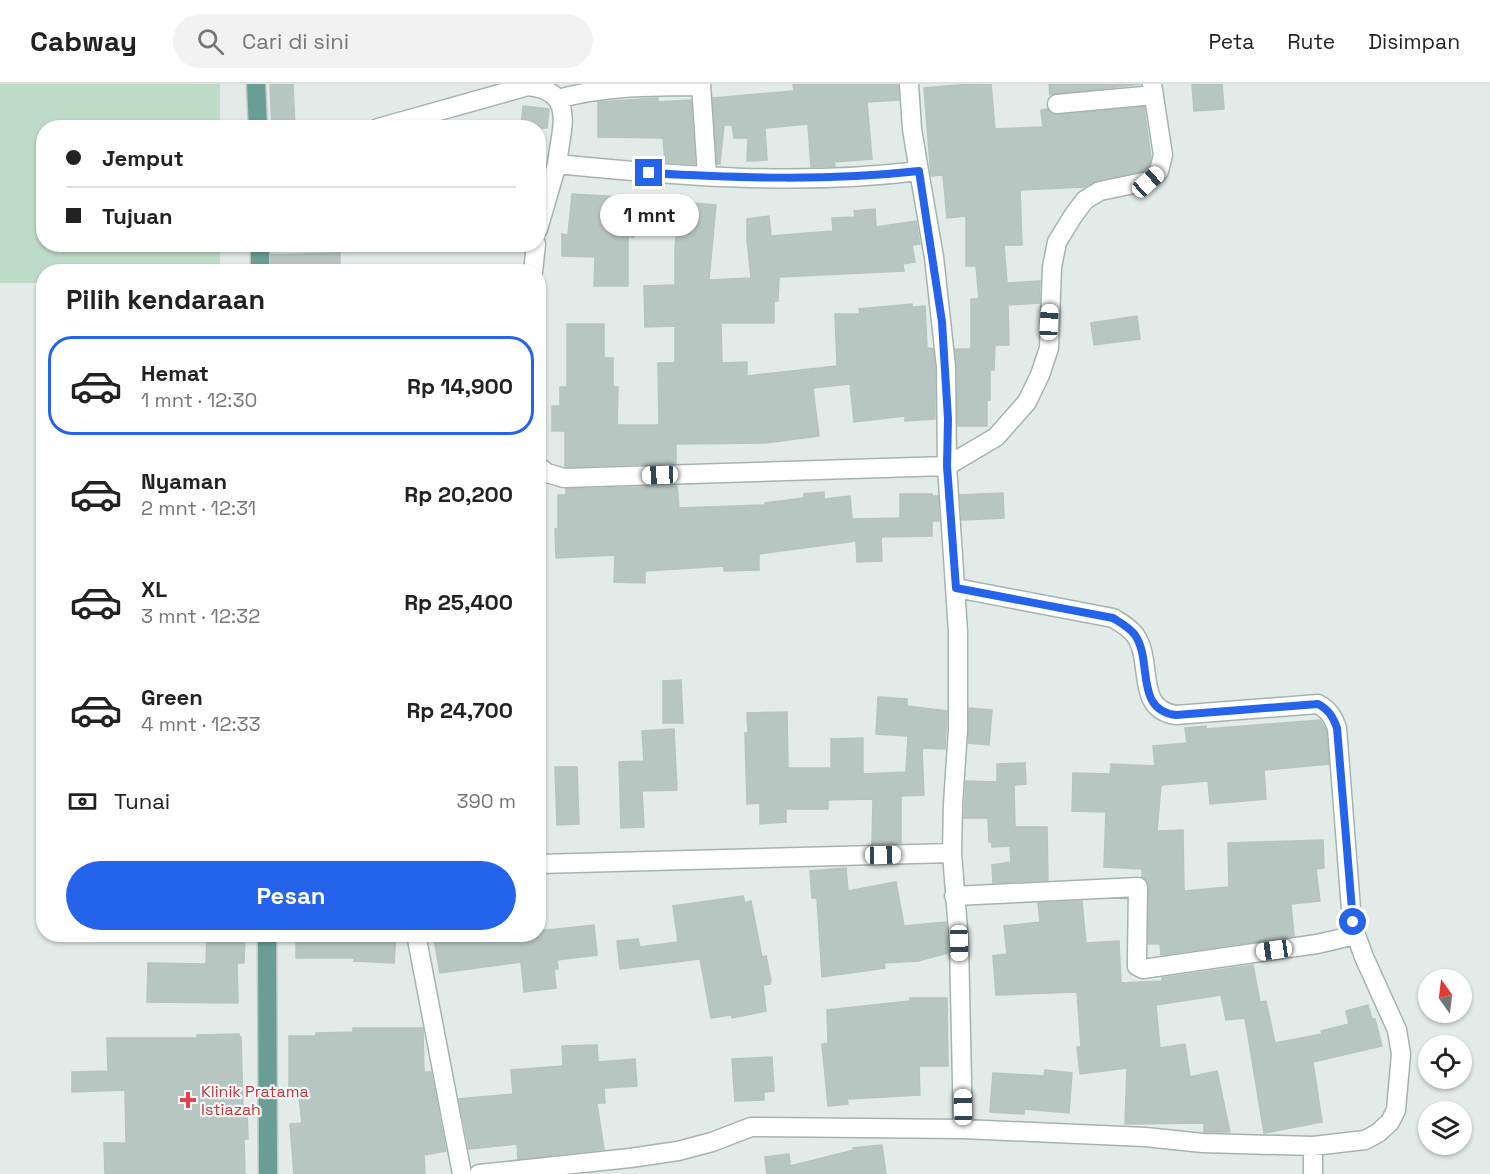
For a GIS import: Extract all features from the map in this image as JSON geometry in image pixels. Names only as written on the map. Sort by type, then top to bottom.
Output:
[{"type":"main road","points":[[256,84],[258,120]]},
{"type":"main road","points":[[267,942],[268,1174]]},
{"type":"street","points":[[909,84],[912,129],[942,322],[948,419],[947,466],[956,588],[958,730],[952,804],[952,853],[959,943],[963,1129]]},
{"type":"street","points":[[558,99],[583,92],[616,88],[701,85],[707,176]]},
{"type":"street","points":[[407,120],[528,86],[546,88],[558,99],[562,116],[557,164],[546,202]]},
{"type":"street","points":[[546,472],[564,478],[947,466],[996,437],[1027,402],[1049,348],[1052,267],[1057,242],[1085,200],[1100,191],[1148,182],[1159,171],[1163,156],[1153,89],[1058,104]]},
{"type":"street","points":[[557,164],[707,176],[833,177],[919,171]]},
{"type":"street","points":[[479,1174],[630,1158],[678,1150],[712,1142],[751,1127],[963,1129],[1145,1137],[1203,1143],[1313,1146],[1365,1140],[1378,1133],[1390,1122],[1396,1110],[1401,1054],[1397,1030],[1356,935],[1351,909],[1337,728],[1334,717],[1326,708],[1318,704],[1166,714],[1158,710],[1150,698],[1143,657],[1136,636],[1120,622],[1113,618],[956,588]]},
{"type":"street","points":[[546,864],[952,853]]},
{"type":"street","points":[[954,896],[1138,887],[1137,966],[1143,969],[1317,944],[1356,935]]},
{"type":"street","points":[[418,942],[462,1174]]},
{"type":"street","points":[[1313,1146],[1313,1174]]},
{"type":"green space","points":[[0,84],[220,84],[220,120],[36,120],[36,252],[220,252],[220,264],[36,264],[36,283],[0,283]]},
{"type":"building","points":[[270,84],[293,84],[295,120],[272,120]]},
{"type":"building","points":[[793,84],[898,84],[899,100],[867,102],[872,159],[834,162],[835,166],[811,167],[808,124],[765,128],[767,160],[747,161],[748,138],[734,138],[732,125],[724,125],[720,164],[717,164],[713,98],[794,91]]},
{"type":"building","points":[[991,84],[995,129],[1043,127],[1041,110],[1047,109],[1052,114],[1058,115],[1144,107],[1151,158],[1149,165],[1143,171],[1098,180],[1084,187],[1020,190],[1022,245],[1004,245],[1007,283],[1040,281],[1039,303],[1008,305],[1009,345],[995,345],[994,370],[990,370],[990,400],[987,400],[987,426],[958,426],[955,349],[971,349],[971,299],[979,299],[976,266],[966,266],[966,216],[947,218],[943,175],[931,176],[924,88]]},
{"type":"building","points":[[1049,84],[1141,84],[1050,95]]},
{"type":"building","points":[[1192,84],[1222,84],[1224,109],[1194,111]]},
{"type":"building","points":[[658,98],[658,102],[691,100],[695,164],[665,162],[663,138],[598,137],[598,102]]},
{"type":"building","points":[[523,106],[549,109],[547,128],[546,120],[522,120]]},
{"type":"building","points":[[572,194],[639,198],[634,237],[628,237],[628,286],[594,286],[595,257],[562,256],[562,234],[568,235]]},
{"type":"building","points":[[679,202],[716,205],[709,280],[751,278],[747,219],[769,216],[771,236],[833,231],[832,218],[855,217],[854,211],[875,209],[876,227],[916,221],[920,244],[912,245],[915,262],[903,264],[904,271],[779,277],[778,301],[774,301],[774,323],[721,323],[722,363],[747,362],[747,376],[837,366],[835,314],[860,314],[859,309],[912,304],[912,307],[925,306],[927,348],[933,349],[935,368],[935,419],[905,421],[905,416],[854,422],[850,384],[813,388],[819,436],[765,443],[676,444],[676,463],[565,467],[565,431],[552,431],[552,406],[560,406],[560,387],[567,387],[567,324],[604,324],[604,358],[613,358],[613,387],[618,387],[617,425],[659,425],[658,363],[675,363],[675,326],[645,327],[644,286],[675,285]]},
{"type":"building","points":[[340,253],[340,264],[271,264],[271,255]]},
{"type":"building","points":[[1137,316],[1140,339],[1094,345],[1091,323]]},
{"type":"building","points":[[677,486],[679,508],[765,505],[765,503],[804,498],[804,494],[824,492],[824,499],[850,496],[852,519],[900,518],[900,494],[932,494],[932,496],[938,496],[939,521],[932,521],[932,536],[881,537],[882,561],[857,562],[856,541],[759,554],[759,570],[724,571],[724,566],[645,571],[645,583],[614,582],[615,555],[556,558],[555,529],[558,529],[558,495],[566,495],[566,489]]},
{"type":"building","points":[[1003,493],[1004,518],[962,520],[960,495]]},
{"type":"building","points":[[681,680],[683,723],[663,723],[663,681]]},
{"type":"building","points":[[878,697],[907,699],[907,706],[947,711],[945,749],[922,748],[924,795],[901,796],[901,843],[872,844],[873,799],[828,800],[828,809],[786,809],[786,822],[760,824],[760,803],[747,804],[745,733],[748,733],[747,713],[787,712],[788,768],[831,768],[831,739],[863,738],[863,774],[906,772],[908,736],[876,734]]},
{"type":"building","points":[[969,708],[992,710],[989,745],[968,743]]},
{"type":"building","points":[[1320,720],[1326,730],[1329,764],[1264,770],[1266,799],[1210,804],[1208,781],[1161,785],[1157,831],[1183,830],[1184,891],[1229,887],[1228,843],[1323,840],[1324,868],[1316,869],[1320,901],[1291,904],[1294,936],[1161,955],[1160,944],[1148,944],[1149,887],[1147,881],[1142,877],[1142,869],[1104,867],[1106,812],[1072,811],[1073,773],[1110,774],[1111,764],[1155,766],[1153,746],[1187,743],[1185,728],[1206,726],[1206,729]]},
{"type":"building","points":[[674,729],[677,790],[642,791],[644,827],[621,828],[619,762],[644,761],[642,731]]},
{"type":"building","points":[[1025,763],[1026,784],[1014,785],[1015,827],[1047,827],[1048,880],[993,883],[992,865],[1011,862],[1010,846],[992,847],[992,842],[989,842],[988,818],[964,818],[966,781],[997,782],[997,764]]},
{"type":"building","points":[[555,767],[577,767],[579,824],[557,825]]},
{"type":"building","points":[[846,868],[848,891],[896,882],[904,926],[946,922],[948,953],[918,961],[884,963],[885,968],[822,977],[817,898],[812,898],[810,871]]},
{"type":"building","points":[[743,896],[745,903],[751,901],[762,957],[766,956],[771,981],[770,984],[763,985],[766,1011],[732,1018],[731,1015],[711,1018],[700,959],[620,969],[617,941],[638,939],[640,947],[678,942],[673,906]]},
{"type":"building","points":[[1082,901],[1086,943],[1119,941],[1121,983],[1162,981],[1162,978],[1253,965],[1260,1002],[1266,1001],[1275,1043],[1322,1034],[1321,1031],[1349,1024],[1346,1011],[1368,1005],[1372,1019],[1375,1019],[1382,1046],[1313,1062],[1322,1122],[1264,1133],[1245,1018],[1226,1020],[1221,995],[1156,1005],[1160,1048],[1185,1044],[1190,1077],[1217,1071],[1230,1132],[1204,1132],[1204,1123],[1125,1124],[1127,1068],[1080,1074],[1077,1047],[1081,1047],[1077,992],[996,995],[993,956],[1007,954],[1004,926],[1040,922],[1038,903]]},
{"type":"building","points":[[594,925],[597,955],[557,960],[558,969],[554,969],[556,988],[524,992],[521,962],[440,973],[435,942],[546,942],[546,930]]},
{"type":"building","points":[[207,942],[245,942],[244,963],[237,963],[238,1003],[147,1002],[148,963],[206,964]]},
{"type":"building","points":[[296,942],[395,942],[394,963],[354,961],[354,958],[296,958]]},
{"type":"building","points":[[910,998],[947,998],[948,1066],[919,1066],[920,1095],[847,1099],[848,1104],[828,1106],[822,1044],[828,1043],[827,1010],[910,1001]]},
{"type":"building","points":[[353,1028],[423,1028],[424,1072],[431,1072],[446,1151],[424,1155],[425,1174],[294,1174],[290,1124],[302,1123],[298,1088],[289,1088],[289,1036],[353,1032]]},
{"type":"building","points":[[239,1034],[241,1037],[243,1109],[247,1109],[248,1139],[244,1139],[245,1174],[105,1174],[104,1143],[126,1143],[125,1090],[72,1092],[72,1072],[108,1071],[107,1038],[197,1038],[197,1035]]},
{"type":"building","points":[[597,1045],[598,1062],[635,1059],[637,1086],[604,1088],[605,1103],[597,1103],[604,1149],[518,1159],[517,1144],[469,1149],[459,1099],[513,1094],[511,1070],[563,1066],[562,1046]]},
{"type":"building","points":[[772,1057],[774,1091],[764,1092],[764,1100],[735,1101],[732,1059]]},
{"type":"building","points":[[1045,1070],[1072,1073],[1069,1113],[1024,1109],[1024,1114],[990,1112],[993,1073],[1044,1076]]},
{"type":"building","points":[[882,1145],[886,1174],[767,1174],[765,1157],[789,1154],[790,1166],[854,1150],[853,1148]]},
{"type":"place","name":"Klinik Pratama Istiazah","points":[[188,1100]]},
{"type":"route","points":[[649,173],[767,178],[886,175],[919,171],[934,257],[946,367],[947,466],[956,588],[1113,618],[1127,626],[1136,636],[1143,657],[1150,698],[1158,710],[1166,714],[1318,704],[1326,708],[1334,717],[1337,728],[1353,922]]}]
